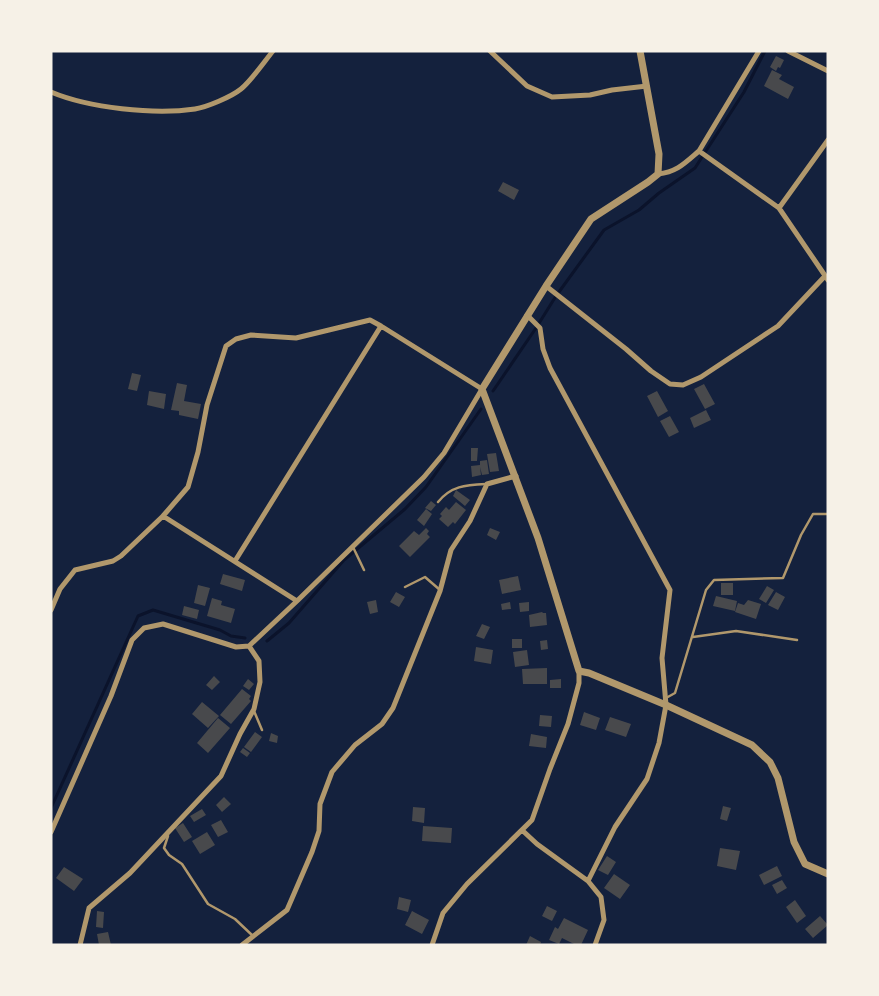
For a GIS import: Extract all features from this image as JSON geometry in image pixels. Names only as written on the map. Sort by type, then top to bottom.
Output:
[{"type":"street","points":[[51,92],[69,99],[98,105],[149,110],[196,109],[213,103],[240,89],[273,51]]},
{"type":"street","points":[[490,51],[527,86],[552,96],[590,95],[612,90],[647,86]]},
{"type":"street","points":[[640,51],[659,154],[658,174]]},
{"type":"street","points":[[51,832],[111,696],[132,640],[144,628],[163,624],[236,647],[249,646],[297,601],[424,477],[444,453],[482,389],[530,318],[592,219],[658,174],[670,172],[704,154],[759,51]]},
{"type":"street","points":[[788,51],[828,71]]},
{"type":"street","points":[[779,208],[828,140]]},
{"type":"street","points":[[548,288],[651,371],[670,384],[683,385],[701,377],[778,326],[826,278],[779,208],[704,154]]},
{"type":"street","points":[[530,318],[540,328],[543,349],[550,368],[670,590],[662,658],[666,701],[659,743],[647,779],[615,827],[588,881]]},
{"type":"street","points":[[51,610],[60,589],[75,570],[113,561],[121,556],[163,516],[188,487],[198,452],[207,405],[226,346],[236,339],[251,335],[296,338],[370,320],[482,389],[538,538],[579,671],[579,683],[568,724],[532,820],[523,831],[467,884],[443,913],[432,945]]},
{"type":"street","points":[[235,561],[381,326]]},
{"type":"street","points":[[242,945],[286,910],[312,852],[319,831],[320,804],[332,772],[355,745],[382,724],[393,708],[440,590],[451,550],[470,521],[487,484],[516,476]]},
{"type":"street","points":[[163,516],[297,601]]},
{"type":"street","points":[[80,945],[89,908],[130,873],[221,776],[240,734],[254,710],[260,682],[259,661],[249,646]]},
{"type":"street","points":[[579,671],[666,701],[752,745],[770,762],[778,778],[794,842],[805,864],[828,874]]},
{"type":"street","points":[[523,831],[588,881],[601,898],[604,920],[595,945]]},
{"type":"lane","points":[[438,502],[445,493],[465,486],[487,484]]},
{"type":"lane","points":[[666,701],[675,693],[706,590],[714,580],[783,578],[801,535],[813,514],[828,514]]},
{"type":"lane","points":[[353,547],[364,570]]},
{"type":"lane","points":[[405,587],[425,577],[440,590]]},
{"type":"lane","points":[[693,637],[736,631],[797,640]]},
{"type":"lane","points":[[254,710],[262,730]]},
{"type":"lane","points":[[169,830],[164,848],[169,855],[182,864],[208,904],[235,919],[253,936]]},
{"type":"building","points":[[776,56],[784,60],[776,71],[770,67]]},
{"type":"building","points":[[772,70],[782,75],[779,79],[794,87],[788,99],[764,86]]},
{"type":"building","points":[[503,182],[519,190],[514,200],[498,191]]},
{"type":"building","points":[[132,373],[141,375],[137,391],[128,389]]},
{"type":"building","points":[[177,383],[187,385],[184,401],[201,404],[198,419],[179,415],[179,411],[171,410]]},
{"type":"building","points":[[704,384],[715,404],[705,409],[694,389]]},
{"type":"building","points":[[149,391],[166,394],[164,409],[147,405]]},
{"type":"building","points":[[657,391],[668,411],[658,417],[647,396]]},
{"type":"building","points":[[706,410],[711,420],[694,428],[690,418]]},
{"type":"building","points":[[670,416],[679,432],[669,437],[660,421]]},
{"type":"building","points":[[471,448],[478,448],[477,461],[471,461]]},
{"type":"building","points":[[496,453],[499,471],[490,472],[487,454]]},
{"type":"building","points":[[487,460],[489,474],[482,475],[480,467],[481,475],[472,477],[471,466],[480,465],[480,461]]},
{"type":"building","points":[[456,490],[470,500],[465,506],[453,496]]},
{"type":"building","points":[[431,501],[436,505],[431,511],[425,508]]},
{"type":"building","points":[[456,502],[466,510],[455,524],[453,522],[448,527],[439,519],[442,516],[440,514],[446,507],[449,510]]},
{"type":"building","points":[[426,509],[432,514],[424,526],[417,520]]},
{"type":"building","points":[[426,528],[429,531],[427,534],[430,537],[410,557],[399,546],[414,531],[419,535]]},
{"type":"building","points":[[490,528],[500,532],[496,540],[487,535]]},
{"type":"building","points":[[223,574],[245,580],[242,591],[220,584]]},
{"type":"building","points":[[518,576],[521,590],[502,594],[499,580]]},
{"type":"building","points":[[721,583],[733,583],[733,595],[721,595]]},
{"type":"building","points":[[198,585],[210,588],[205,606],[194,603]]},
{"type":"building","points":[[767,586],[774,590],[766,603],[759,599]]},
{"type":"building","points":[[396,592],[405,597],[399,607],[390,602]]},
{"type":"building","points":[[776,592],[785,597],[778,610],[768,605]]},
{"type":"building","points":[[716,596],[737,601],[735,611],[713,606]]},
{"type":"building","points":[[212,598],[222,601],[221,605],[235,609],[231,623],[207,616]]},
{"type":"building","points":[[376,600],[378,612],[370,614],[367,602]]},
{"type":"building","points":[[748,600],[761,604],[756,619],[735,612],[738,603],[744,605]]},
{"type":"building","points":[[510,602],[511,609],[502,610],[501,604]]},
{"type":"building","points":[[529,602],[529,611],[520,612],[519,603]]},
{"type":"building","points":[[184,606],[199,610],[197,619],[182,615]]},
{"type":"building","points":[[546,613],[547,625],[530,627],[529,615]]},
{"type":"building","points":[[482,624],[490,627],[484,639],[476,636]]},
{"type":"building","points":[[512,639],[522,639],[522,648],[512,648]]},
{"type":"building","points":[[547,640],[548,649],[541,650],[540,641]]},
{"type":"building","points":[[476,647],[493,650],[491,664],[474,661]]},
{"type":"building","points":[[527,650],[529,665],[515,667],[513,652]]},
{"type":"building","points":[[547,668],[547,684],[523,684],[522,669]]},
{"type":"building","points":[[214,676],[220,682],[212,690],[206,685]]},
{"type":"building","points":[[248,679],[254,684],[249,690],[243,686]]},
{"type":"building","points":[[561,679],[561,688],[550,688],[550,680]]},
{"type":"building","points":[[242,689],[251,696],[249,699],[251,701],[231,724],[220,715]]},
{"type":"building","points":[[202,702],[219,716],[208,728],[192,714]]},
{"type":"building","points":[[584,712],[600,718],[596,730],[580,725]]},
{"type":"building","points":[[540,715],[552,716],[551,727],[539,726]]},
{"type":"building","points":[[610,717],[631,724],[626,737],[605,730]]},
{"type":"building","points":[[218,718],[230,728],[208,753],[197,743]]},
{"type":"building","points":[[255,732],[262,737],[251,752],[244,747]]},
{"type":"building","points":[[271,733],[278,736],[277,743],[269,741]]},
{"type":"building","points":[[531,734],[547,737],[546,748],[529,746]]},
{"type":"building","points":[[243,748],[250,753],[247,757],[240,752]]},
{"type":"building","points":[[224,797],[231,804],[222,812],[216,805]]},
{"type":"building","points":[[723,806],[731,808],[727,821],[720,819]]},
{"type":"building","points":[[413,807],[425,808],[424,823],[412,821]]},
{"type":"building","points":[[202,809],[206,815],[194,822],[190,816]]},
{"type":"building","points":[[221,820],[228,832],[218,837],[211,825]]},
{"type":"building","points":[[183,823],[192,837],[184,842],[175,828]]},
{"type":"building","points":[[423,826],[452,828],[451,843],[422,841]]},
{"type":"building","points":[[207,832],[215,845],[200,854],[192,841]]},
{"type":"building","points":[[720,848],[740,851],[736,870],[717,866]]},
{"type":"building","points":[[607,856],[616,862],[608,875],[598,870]]},
{"type":"building","points":[[777,866],[782,876],[764,885],[759,875]]},
{"type":"building","points":[[64,867],[83,879],[74,891],[56,878]]},
{"type":"building","points":[[614,874],[630,885],[620,899],[604,888]]},
{"type":"building","points":[[782,880],[787,888],[777,894],[772,885]]},
{"type":"building","points":[[399,897],[411,900],[408,912],[397,909]]},
{"type":"building","points":[[795,900],[806,916],[797,923],[786,907]]},
{"type":"building","points":[[547,906],[557,911],[552,921],[542,916]]},
{"type":"building","points":[[97,911],[104,912],[103,928],[96,927]]},
{"type":"building","points":[[412,911],[429,920],[422,934],[405,925]]},
{"type":"building","points":[[820,916],[828,925],[813,938],[805,929]]},
{"type":"building","points":[[564,918],[588,930],[581,945],[576,945],[562,938],[559,944],[549,940],[555,927],[558,929]]},
{"type":"building","points":[[108,932],[111,945],[99,945],[97,934]]},
{"type":"building","points":[[530,936],[541,942],[540,945],[526,945]]},
{"type":"waterway","points":[[493,391],[556,296],[604,230],[639,210],[659,193],[695,168],[744,92],[765,51]]},
{"type":"waterway","points":[[267,641],[289,623],[344,560],[405,509],[426,487],[481,409]]},
{"type":"waterway","points":[[51,808],[138,616],[153,610],[220,630],[231,636],[245,638]]}]
